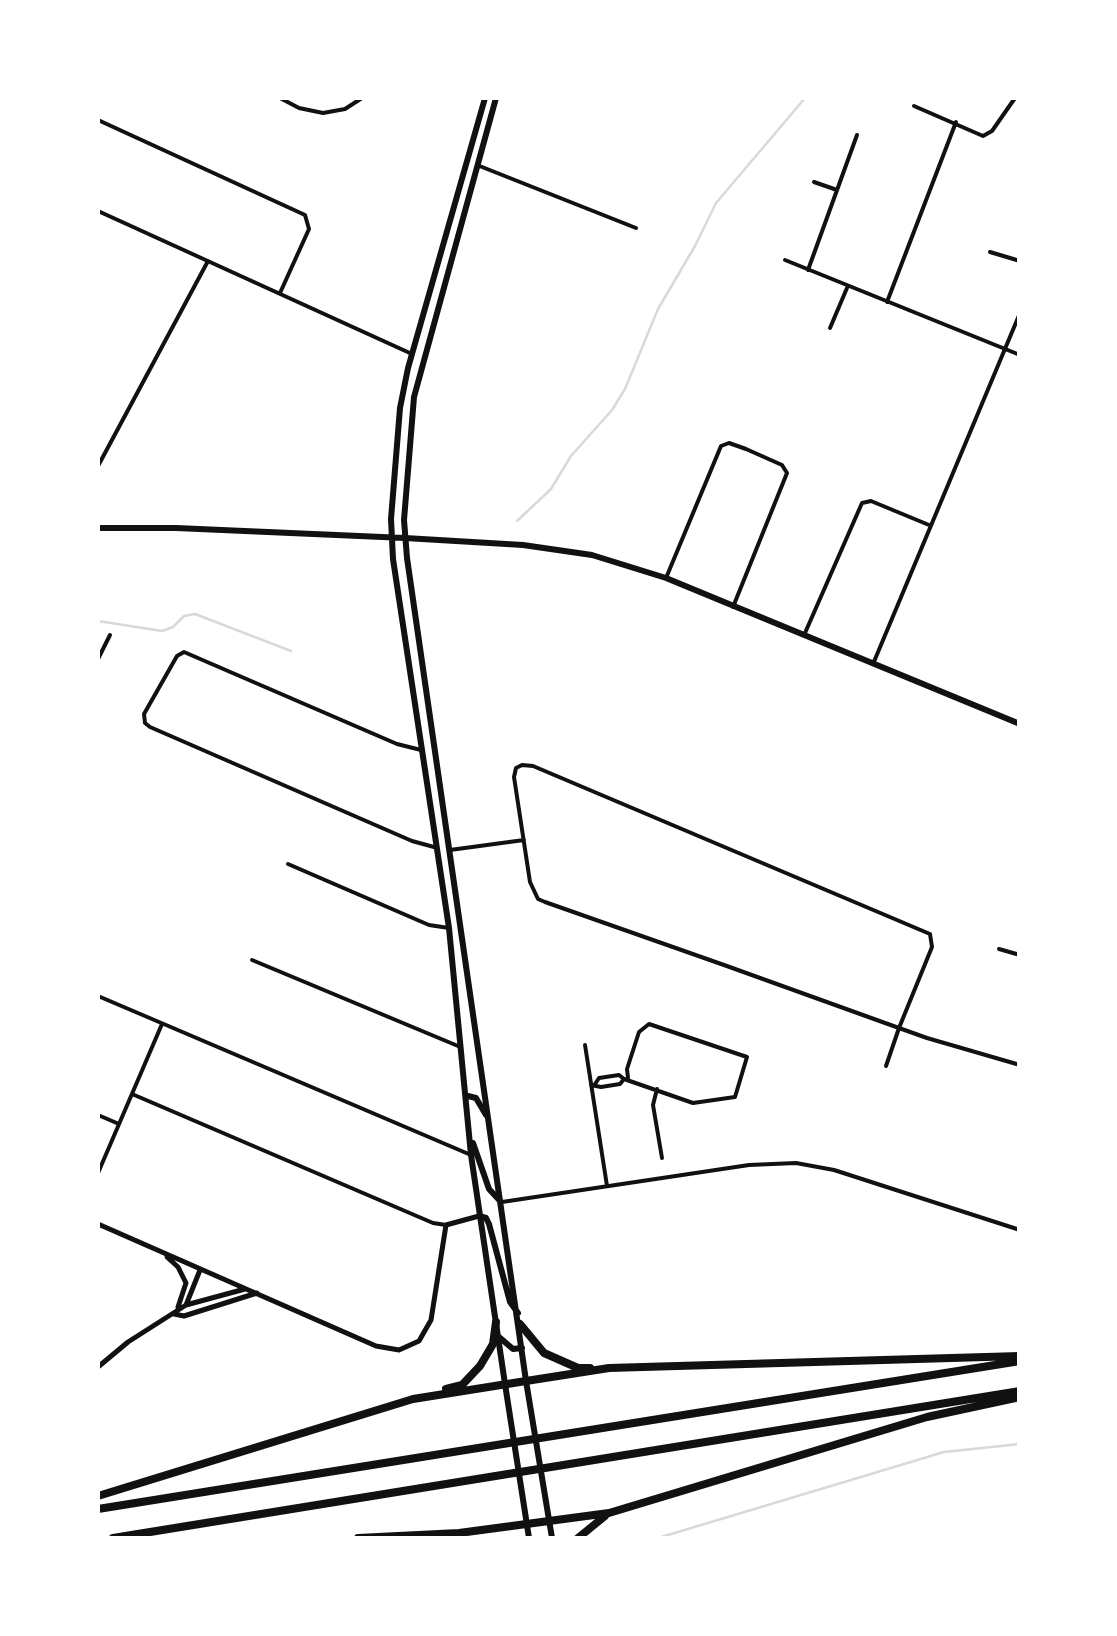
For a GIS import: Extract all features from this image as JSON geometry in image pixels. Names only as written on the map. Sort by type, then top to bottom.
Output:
[{"type":"highway","points":[[98,1496],[462,1384],[488,1355],[496,1322]]},
{"type":"highway","points":[[520,1324],[537,1346],[554,1359],[578,1368],[1020,1358]]},
{"type":"highway","points":[[98,1509],[1020,1358]]},
{"type":"highway","points":[[413,1399],[610,1368]]},
{"type":"highway","points":[[112,1538],[501,1473],[1020,1394]]},
{"type":"highway","points":[[358,1538],[549,1523],[610,1513],[927,1416],[1020,1394]]},
{"type":"highway","points":[[578,1538],[610,1513]]},
{"type":"highway","points":[[458,1532],[483,1538]]},
{"type":"main road","points":[[485,98],[412,354],[396,443],[392,538],[449,928],[478,1216],[529,1538]]},
{"type":"main road","points":[[496,98],[414,397],[405,538],[552,1538]]},
{"type":"main road","points":[[98,528],[405,538],[553,548],[592,555],[666,578],[1020,724]]},
{"type":"main road","points":[[421,750],[435,752]]},
{"type":"main road","points":[[462,1048],[479,1051]]},
{"type":"main road","points":[[468,1096],[476,1098],[489,1122]]},
{"type":"main road","points":[[470,1138],[489,1189],[501,1202]]},
{"type":"main road","points":[[478,1216],[486,1218],[489,1224],[510,1302],[518,1313]]},
{"type":"main road","points":[[498,1336],[513,1349],[522,1347]]},
{"type":"street","points":[[280,98],[310,112],[328,113],[362,98]]},
{"type":"street","points":[[914,106],[986,136],[1015,98]]},
{"type":"street","points":[[98,120],[305,215],[309,228],[280,293]]},
{"type":"street","points":[[887,302],[956,122]]},
{"type":"street","points":[[808,270],[857,135]]},
{"type":"street","points":[[477,165],[636,228]]},
{"type":"street","points":[[814,182],[837,190]]},
{"type":"street","points":[[98,211],[412,354]]},
{"type":"street","points":[[990,252],[1020,260]]},
{"type":"street","points":[[784,260],[1020,355]]},
{"type":"street","points":[[98,466],[208,261]]},
{"type":"street","points":[[830,328],[847,288]]},
{"type":"street","points":[[872,664],[1020,312]]},
{"type":"street","points":[[666,578],[721,446],[729,443],[746,449],[782,465],[788,472],[733,607]]},
{"type":"street","points":[[804,636],[862,503],[872,502],[930,526]]},
{"type":"street","points":[[98,659],[110,635]]},
{"type":"street","points":[[421,750],[394,743],[180,653],[146,709],[144,721],[150,727],[436,848]]},
{"type":"street","points":[[886,1066],[900,1028],[932,947],[932,937],[925,930],[526,765],[518,766],[514,774],[532,890],[544,902],[900,1028],[1020,1065]]},
{"type":"street","points":[[450,850],[524,840]]},
{"type":"street","points":[[288,864],[429,926],[449,928]]},
{"type":"street","points":[[999,949],[1020,955]]},
{"type":"street","points":[[252,960],[462,1048]]},
{"type":"street","points":[[98,996],[471,1154]]},
{"type":"street","points":[[98,1172],[162,1024]]},
{"type":"street","points":[[593,1084],[599,1078],[619,1075],[626,1078],[657,1089],[693,1103],[735,1097],[747,1056],[650,1024],[639,1032],[626,1078],[620,1084],[593,1084]]},
{"type":"street","points":[[585,1045],[607,1186]]},
{"type":"street","points":[[610,1076],[612,1085]]},
{"type":"street","points":[[657,1089],[653,1105],[662,1158]]},
{"type":"street","points":[[132,1094],[433,1223],[446,1226],[478,1216]]},
{"type":"street","points":[[98,1115],[119,1124]]},
{"type":"street","points":[[501,1202],[749,1165],[796,1163],[834,1170],[1020,1230]]},
{"type":"street","points":[[98,1224],[390,1350],[407,1348],[419,1341],[431,1320],[446,1226]]},
{"type":"street","points":[[164,1254],[178,1267],[186,1283],[174,1314]]},
{"type":"street","points":[[186,1305],[200,1270]]},
{"type":"street","points":[[98,1367],[138,1335],[186,1305],[246,1288]]},
{"type":"street","points":[[174,1314],[184,1316],[256,1293]]},
{"type":"waterway","points":[[517,521],[551,489],[571,456],[612,410],[625,389],[658,309],[716,203],[805,98]]},
{"type":"waterway","points":[[98,621],[162,631],[184,616],[195,614],[291,651]]},
{"type":"waterway","points":[[658,1538],[944,1452],[1020,1444]]}]
